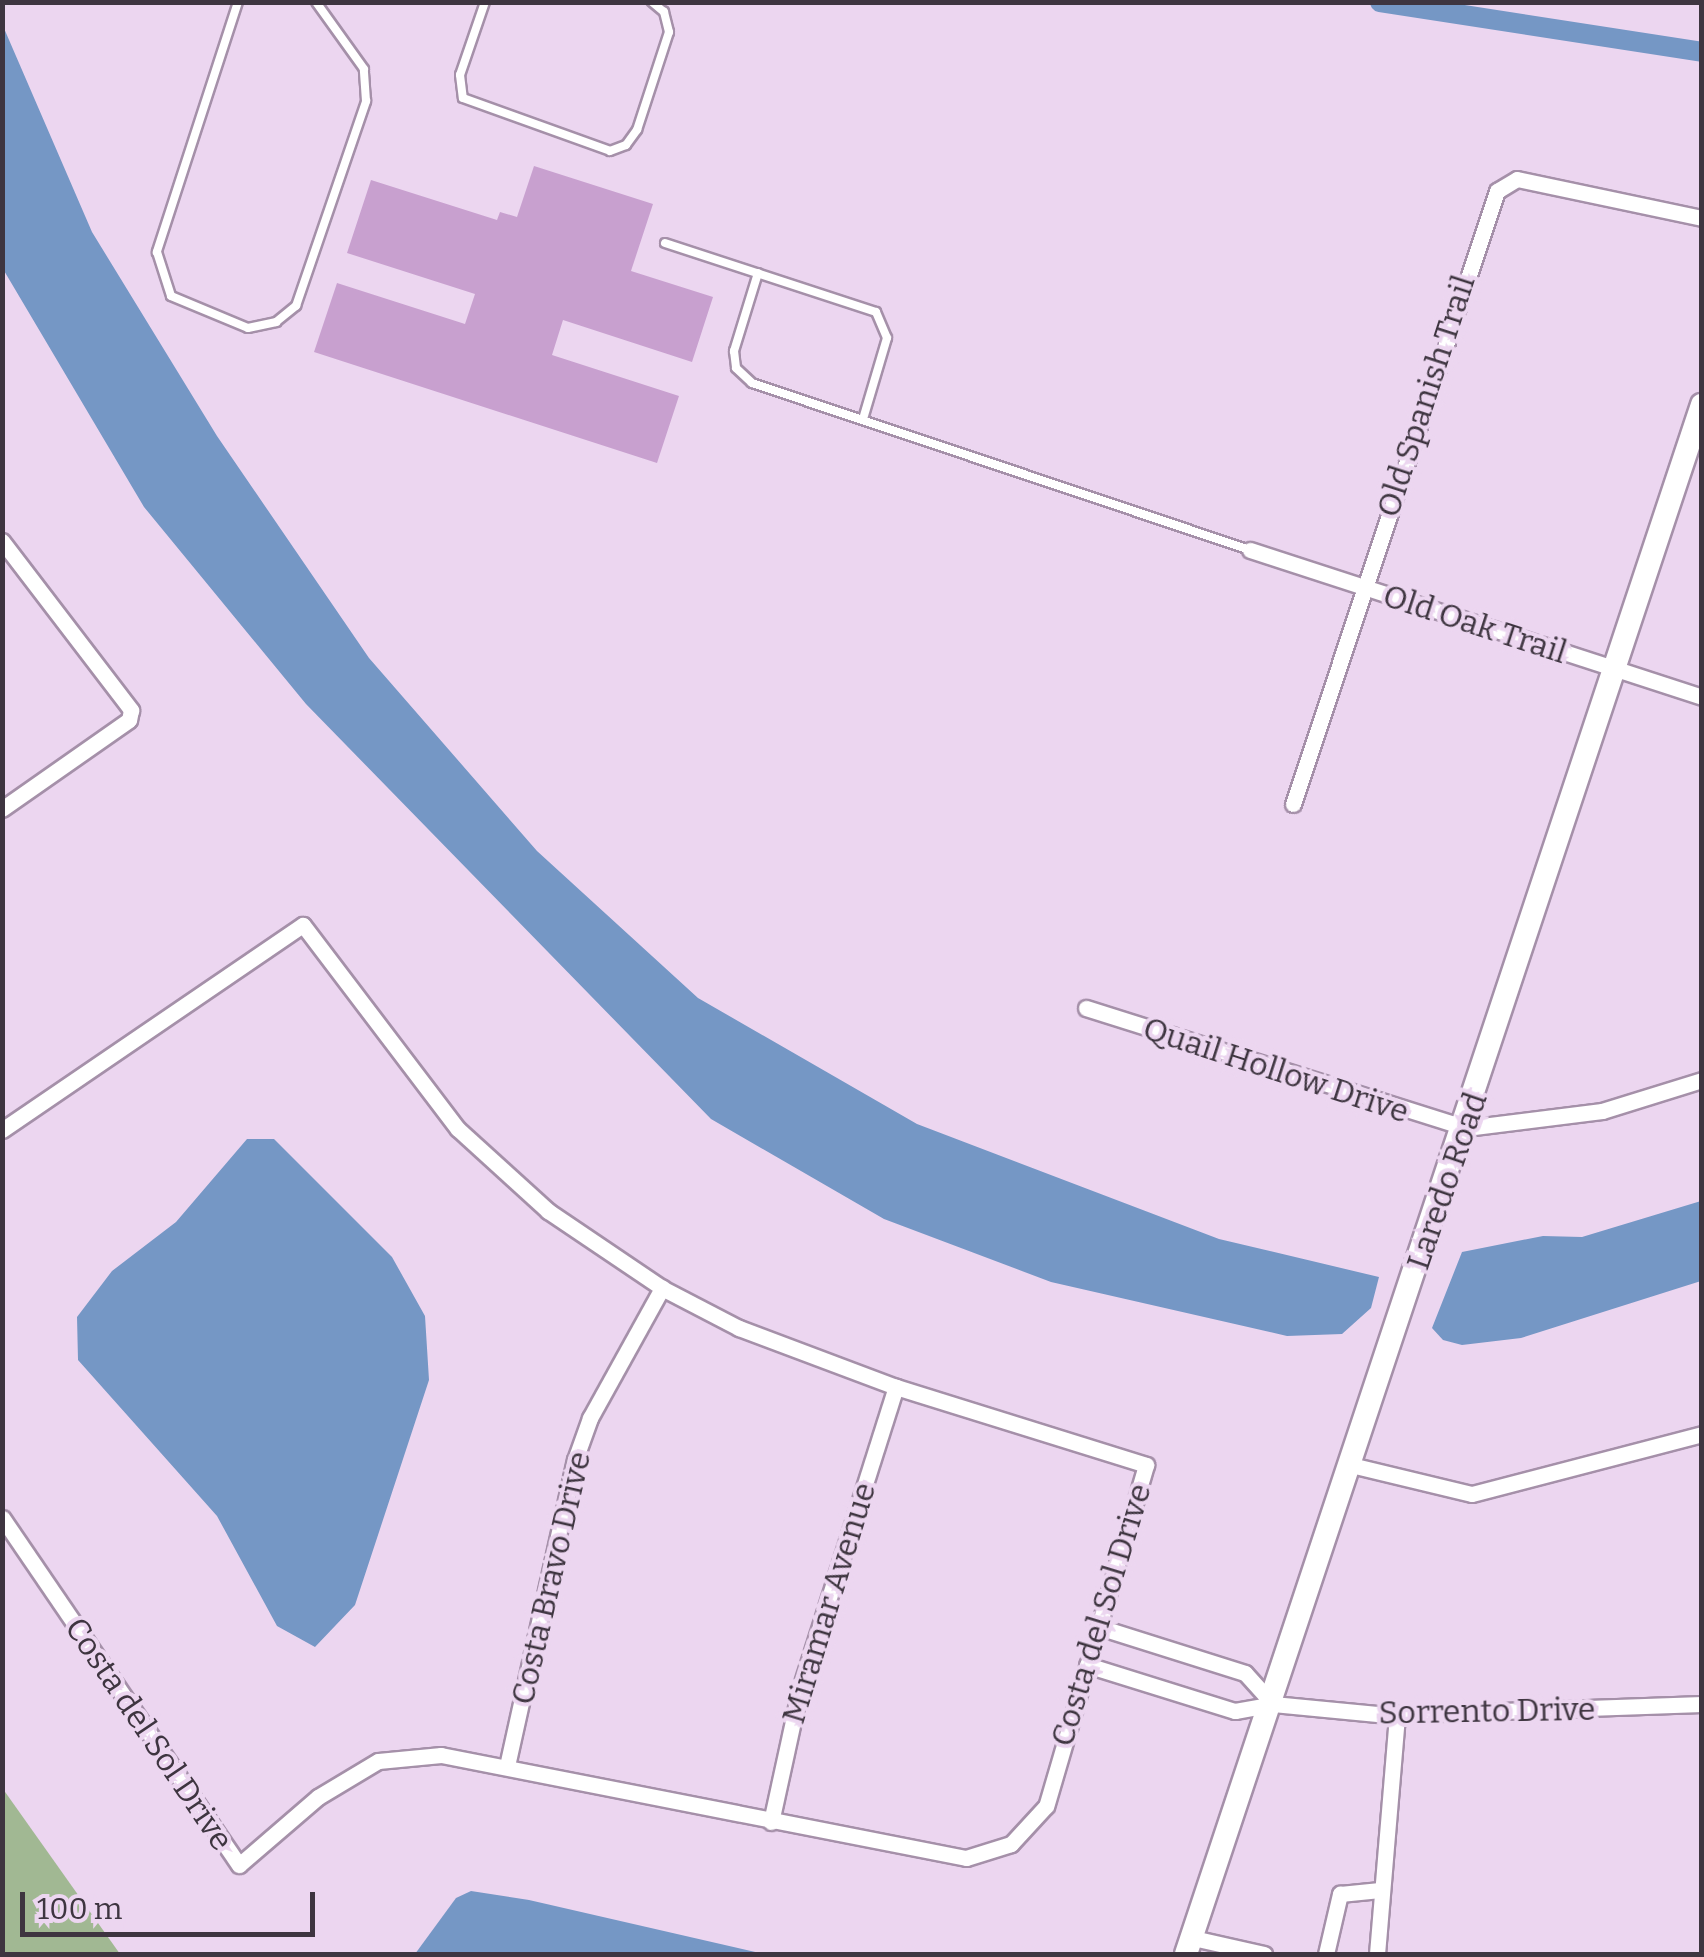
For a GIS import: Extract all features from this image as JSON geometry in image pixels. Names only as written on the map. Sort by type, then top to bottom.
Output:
[{"type":"street","name":"Old Spanish Trail","points":[[1293,804],[1362,587],[1497,191],[1517,179],[1702,218]]},
{"type":"street","name":"Laredo Road","points":[[1190,1946],[1616,670],[1694,452],[1702,405]]},
{"type":"street","points":[[2,540],[130,713],[2,809]]},
{"type":"street","name":"Old Oak Trail","points":[[1250,550],[1702,696]]},
{"type":"street","name":"Costa del Sol Drive","points":[[2,1130],[304,925],[458,1129],[548,1212],[662,1288],[739,1328],[896,1387],[1146,1465],[1046,1806],[1011,1844],[966,1858],[441,1755],[378,1761],[318,1798],[238,1866],[2,1518]]},
{"type":"street","name":"Quail Hollow Drive","points":[[1086,1008],[1466,1128],[1602,1111],[1702,1080]]},
{"type":"street","name":"Costa Bravo Drive","points":[[507,1766],[575,1460],[590,1418],[662,1288]]},
{"type":"street","name":"Miramar Avenue","points":[[770,1822],[800,1689],[896,1387]]},
{"type":"street","points":[[1352,1465],[1472,1494],[1702,1434]]},
{"type":"street","points":[[1099,1627],[1245,1674],[1272,1704]]},
{"type":"street","name":"Sorrento Drive","points":[[1088,1665],[1236,1711],[1272,1704],[1397,1714],[1702,1704]]},
{"type":"street","points":[[1377,1954],[1397,1714]]},
{"type":"street","points":[[1326,1954],[1340,1894],[1380,1890]]},
{"type":"street","points":[[1190,1946],[1264,1954]]},
{"type":"lane","points":[[238,2],[156,252],[171,296],[248,328],[276,322],[296,306],[368,90],[358,58],[316,2]]},
{"type":"lane","points":[[485,2],[460,75],[459,91],[468,103],[610,151],[632,139],[669,32],[664,12],[652,2]]},
{"type":"lane","points":[[666,243],[868,308],[882,318],[887,338],[862,420]]},
{"type":"lane","points":[[758,273],[734,345],[740,374],[862,420],[1250,550]]},
{"type":"green space","points":[[3,1789],[120,1954],[3,1954]]},
{"type":"water","points":[[3,26],[92,232],[217,436],[369,658],[537,851],[698,998],[917,1124],[1219,1239],[1379,1277],[1371,1308],[1342,1334],[1287,1336],[1051,1282],[884,1219],[711,1119],[306,704],[144,507],[3,269]]},
{"type":"water","points":[[247,1139],[274,1139],[392,1257],[425,1316],[429,1380],[355,1605],[315,1647],[277,1626],[217,1516],[78,1360],[77,1317],[112,1271],[176,1222]]},
{"type":"water","points":[[1701,1201],[1701,1281],[1521,1338],[1462,1345],[1443,1340],[1432,1328],[1462,1252],[1543,1236],[1582,1237]]},
{"type":"water","points":[[471,1891],[529,1900],[764,1954],[415,1954],[456,1898]]},
{"type":"building","points":[[534,166],[653,204],[631,271],[713,297],[692,362],[563,320],[552,355],[679,396],[657,463],[314,352],[337,283],[465,324],[475,294],[347,253],[371,180],[497,220],[500,212],[517,217]]},
{"type":"waterway","points":[[1380,2],[1702,52]]}]
